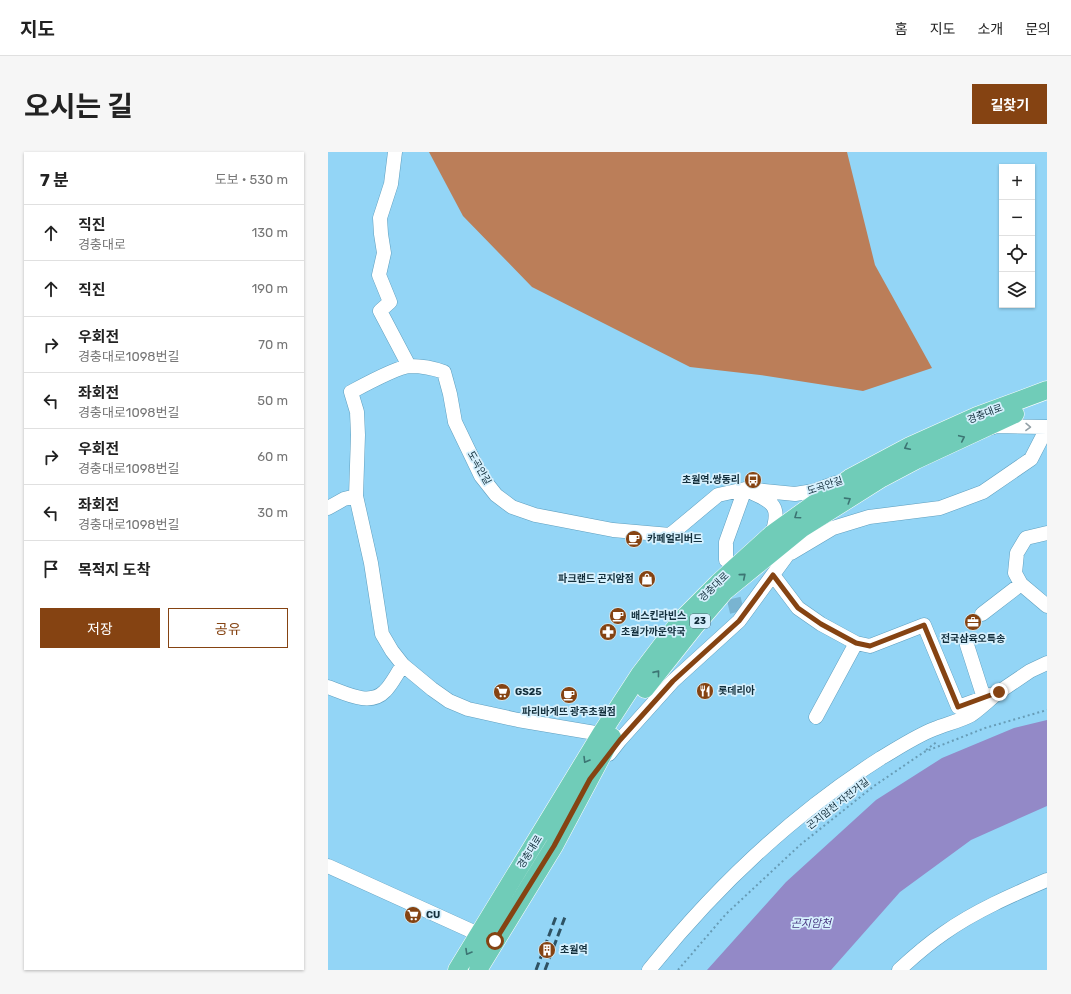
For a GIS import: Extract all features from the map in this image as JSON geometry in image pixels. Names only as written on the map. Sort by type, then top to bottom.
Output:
[{"type":"main road","name":"경충대로","points":[[458,970],[478,934],[516,875],[601,734],[640,674],[681,620],[718,582],[772,534],[850,478],[910,446],[977,416],[1047,390]]},
{"type":"main road","name":"경충대로","points":[[478,970],[554,846],[614,735],[650,680],[725,591],[801,529],[882,478],[916,460],[1012,415],[1047,403]]},
{"type":"main road","points":[[509,918],[505,911],[507,904],[516,890],[516,875]]},
{"type":"street","points":[[395,152],[391,184],[380,218],[384,253],[379,275],[390,302],[380,311],[409,366]]},
{"type":"street","name":"도곡안길","points":[[356,496],[358,435],[357,412],[351,392],[390,373],[409,366],[432,368],[444,372],[456,422],[481,476],[496,495],[512,507],[535,515],[613,530],[670,535],[718,495],[745,489],[796,494],[814,492],[850,478]]},
{"type":"street","points":[[788,554],[833,528],[869,517],[940,508],[983,492],[1031,459],[1047,428],[997,426],[982,429]]},
{"type":"street","points":[[726,560],[726,542],[745,489],[766,498],[774,506],[777,519],[772,534]]},
{"type":"street","points":[[328,508],[344,499],[356,496],[371,563],[382,634],[392,651],[403,665],[449,701],[468,709],[518,720],[601,734]]},
{"type":"street","points":[[590,779],[620,740],[673,681],[739,621],[797,542],[801,529]]},
{"type":"street","points":[[1047,533],[1026,538],[1016,553],[1015,573],[1021,584],[1047,606]]},
{"type":"street","points":[[773,575],[798,608],[821,624],[856,643],[870,646],[924,625],[958,707],[999,692]]},
{"type":"street","points":[[982,614],[1021,584]]},
{"type":"street","points":[[816,717],[856,643]]},
{"type":"street","points":[[967,645],[984,698]]},
{"type":"street","points":[[649,970],[693,918],[730,880],[771,842],[821,801],[880,759],[909,741],[934,729],[970,715],[999,692],[1030,671],[1047,663]]},
{"type":"street","points":[[328,687],[366,699],[375,697],[384,692],[403,665]]},
{"type":"street","points":[[328,866],[495,941]]},
{"type":"street","points":[[899,970],[945,932],[981,911],[1047,880]]},
{"type":"path","name":"곤지암천 자전거길","points":[[678,970],[732,909],[800,845],[874,786],[924,752],[985,728],[1047,710]]},
{"type":"shaded area","points":[[429,152],[847,152],[875,265],[932,368],[863,391],[760,375],[690,367],[532,287],[463,216]]},
{"type":"water","name":"곤지암천","points":[[1047,720],[1047,806],[971,840],[900,892],[831,970],[707,970],[786,882],[876,800],[942,758],[1014,728]]},
{"type":"tunnel","points":[[729,578],[739,621]]},
{"type":"railway","points":[[536,970],[557,914]]},
{"type":"railway","points":[[545,970],[565,917]]},
{"type":"place","name":"초월역.쌍동리","points":[[753,480]]},
{"type":"place","name":"카페얼리버드","points":[[634,539]]},
{"type":"place","name":"파크랜드 곤지암점","points":[[647,579]]},
{"type":"place","name":"배스킨라빈스","points":[[618,616]]},
{"type":"place","name":"전국삼육오특송","points":[[973,622]]},
{"type":"place","name":"초월가까운약국","points":[[608,632]]},
{"type":"place","name":"롯데리아","points":[[705,691]]},
{"type":"place","name":"GS25","points":[[502,692]]},
{"type":"place","name":"파리바게뜨 광주초월점","points":[[569,695]]},
{"type":"place","name":"CU","points":[[413,915]]},
{"type":"place","name":"초월역","points":[[547,950]]},
{"type":"route","points":[[495,941],[554,846],[590,779],[620,740],[673,681],[739,621],[773,575],[798,608],[821,624],[856,643],[870,646],[924,625],[958,707],[999,692]]}]
